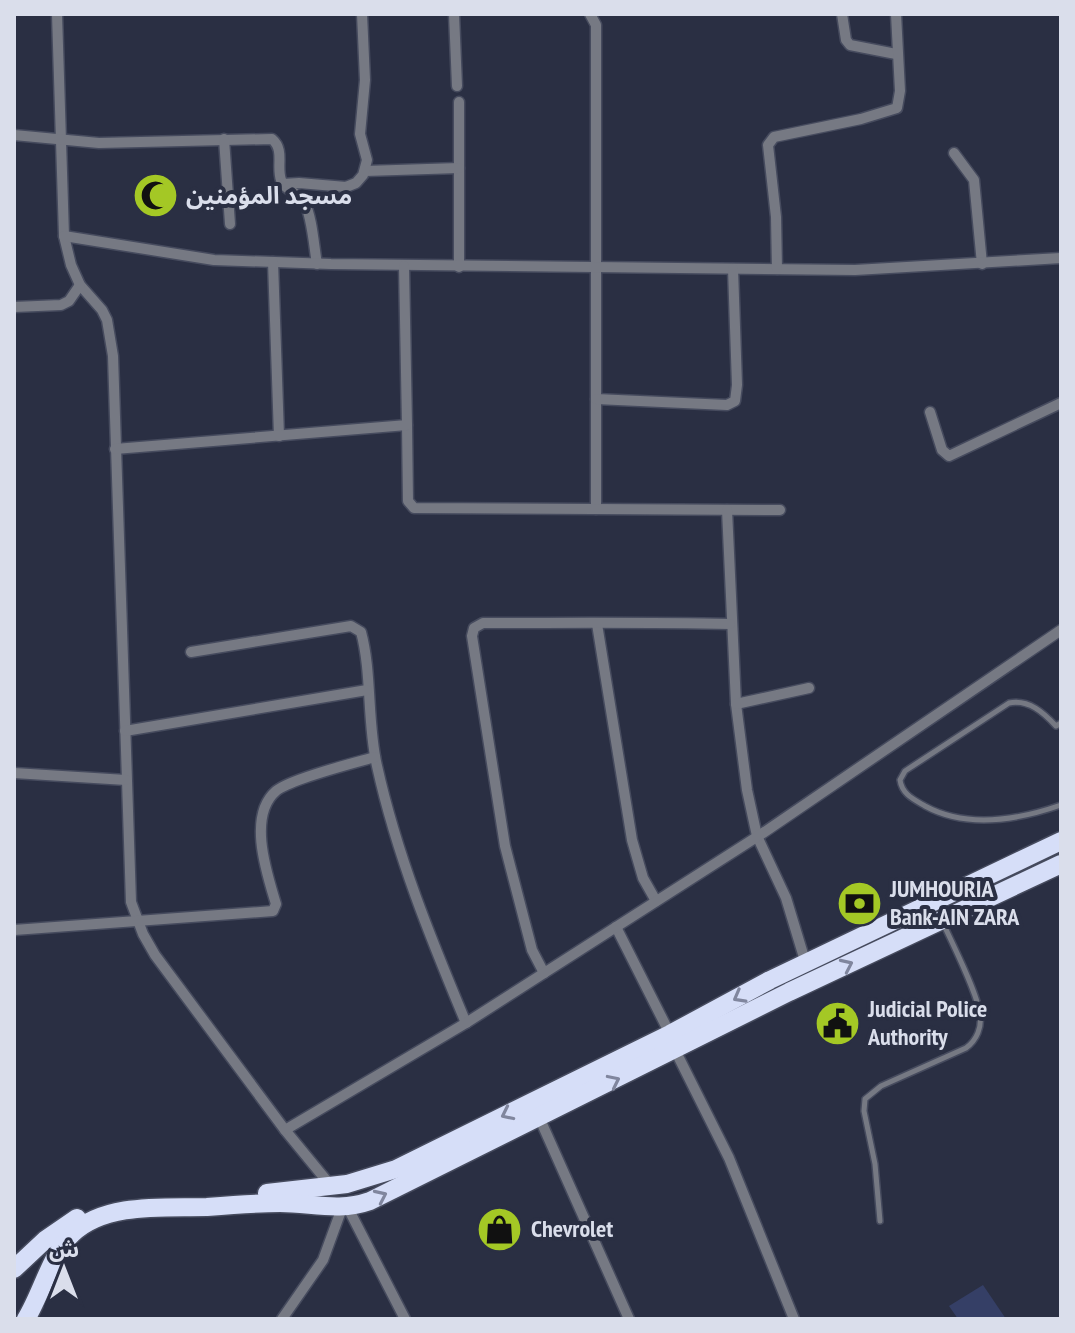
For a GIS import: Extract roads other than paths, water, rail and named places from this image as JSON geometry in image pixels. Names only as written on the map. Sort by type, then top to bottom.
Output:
[{"type":"highway","points":[[26,1319],[61,1248],[79,1228],[96,1219],[127,1211],[281,1203],[345,1208],[380,1197],[539,1117],[673,1042],[806,962],[1061,841]]},
{"type":"highway","points":[[14,1269],[67,1224],[89,1212],[115,1204],[331,1186],[364,1181],[396,1169],[812,981],[1061,864]]},
{"type":"street","points":[[57,14],[64,236],[80,285],[102,310],[110,332],[113,356],[131,902],[155,955],[285,1130],[331,1186]]},
{"type":"street","points":[[283,184],[346,187],[356,183],[365,171],[367,160],[360,134],[365,80],[362,14]]},
{"type":"street","points":[[454,14],[457,86]]},
{"type":"street","points":[[590,14],[596,25],[596,509]]},
{"type":"street","points":[[842,14],[846,40],[850,45],[896,54]]},
{"type":"street","points":[[777,269],[770,140],[897,108],[900,91],[896,14]]},
{"type":"street","points":[[459,102],[459,267]]},
{"type":"street","points":[[14,135],[123,143],[265,137],[275,141],[279,148],[283,184],[304,202],[317,264]]},
{"type":"street","points":[[224,139],[230,224]]},
{"type":"street","points":[[954,153],[974,180],[982,264]]},
{"type":"street","points":[[365,171],[459,168]]},
{"type":"street","points":[[64,236],[214,260],[404,266],[855,270],[1061,258]]},
{"type":"street","points":[[273,262],[279,436]]},
{"type":"street","points":[[404,266],[408,501],[414,508],[780,510]]},
{"type":"street","points":[[596,399],[727,405],[735,401],[733,269]]},
{"type":"street","points":[[14,307],[61,305],[69,301],[80,285]]},
{"type":"street","points":[[930,412],[942,450],[949,456],[1061,403]]},
{"type":"street","points":[[115,449],[407,425]]},
{"type":"street","points":[[727,510],[730,624],[747,790],[757,836],[786,898],[812,981]]},
{"type":"street","points":[[544,973],[532,950],[505,846],[472,632],[474,628],[483,623],[730,624]]},
{"type":"street","points":[[597,624],[632,840],[643,878],[656,901]]},
{"type":"street","points":[[191,652],[356,627],[362,637],[375,757],[399,851],[426,927],[466,1023]]},
{"type":"street","points":[[285,1130],[466,1023],[1058,637]]},
{"type":"street","points":[[736,704],[809,688]]},
{"type":"street","points":[[125,731],[367,690]]},
{"type":"street","points":[[14,930],[273,911],[276,904],[261,844],[266,808],[272,796],[286,785],[375,757]]},
{"type":"street","points":[[14,773],[126,780]]},
{"type":"street","points":[[616,927],[729,1158],[794,1319]]},
{"type":"street","points":[[539,1117],[629,1319]]},
{"type":"street","points":[[282,1319],[292,1314],[323,1260],[345,1208]]},
{"type":"street","points":[[345,1208],[405,1319]]},
{"type":"lane","points":[[1061,723],[1056,726],[1040,708],[1009,703],[905,771],[900,780],[904,792],[913,799],[952,817],[993,820],[1028,815],[1061,805]]},
{"type":"lane","points":[[880,1221],[875,1164],[864,1111],[865,1099],[881,1086],[966,1048],[972,1044],[979,1030],[978,1006],[942,921]]},
{"type":"place","name":"مسجد المؤمنين","points":[[155,196]]},
{"type":"place","name":"JUMHOURIA Bank-AIN ZARA","points":[[859,903]]},
{"type":"place","name":"Judicial Police Authority","points":[[837,1023]]},
{"type":"place","name":"Chevrolet","points":[[500,1229]]}]
